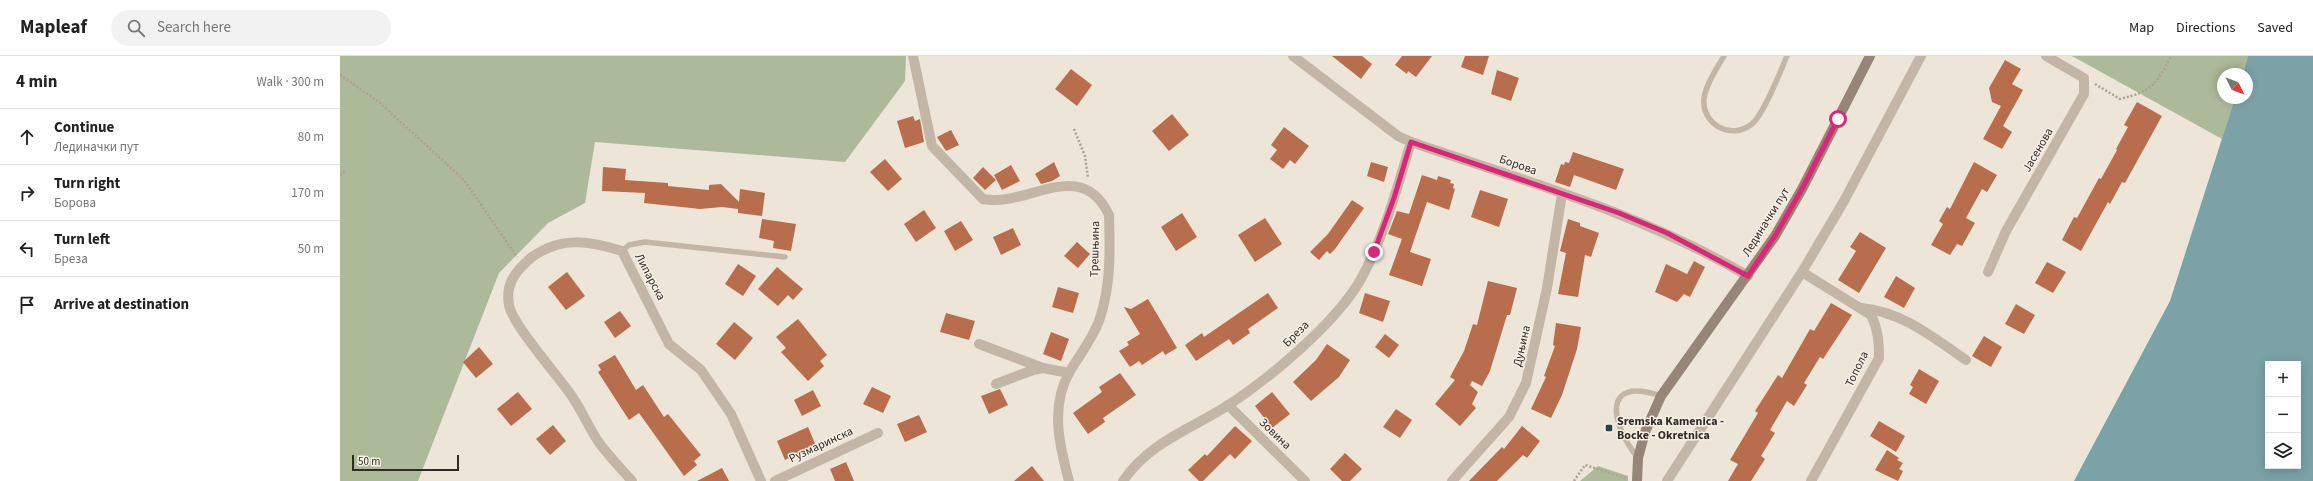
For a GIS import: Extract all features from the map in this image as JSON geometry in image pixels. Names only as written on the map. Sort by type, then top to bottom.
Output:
[{"type":"main road","name":"Лединачки пут","points":[[1637,481],[1638,458],[1647,425],[1661,396],[1681,365],[1748,276],[1775,236],[1802,189],[1870,56]]},
{"type":"street","name":"Трешњина","points":[[913,56],[932,146],[983,199],[995,201],[1049,188],[1078,186],[1088,191],[1104,204],[1109,216],[1107,292],[1100,320],[1069,373],[1058,406],[1057,422],[1069,481]]},
{"type":"street","name":"Борова","points":[[1294,56],[1398,136],[1411,142],[1619,213],[1667,233],[1748,276]]},
{"type":"street","points":[[1668,481],[1802,272],[1844,201],[1920,56]]},
{"type":"street","points":[[2046,56],[2084,78]]},
{"type":"street","name":"Јасенова","points":[[1988,272],[2006,231],[2084,94],[2084,78]]},
{"type":"street","name":"Бреза","points":[[1123,481],[1137,462],[1152,449],[1228,405],[1283,365],[1347,300],[1360,280],[1374,252],[1394,198],[1411,142]]},
{"type":"street","name":"Дуњина","points":[[1452,481],[1509,417],[1526,383],[1547,288],[1562,194]]},
{"type":"street","name":"Липарска","points":[[632,481],[600,445],[572,396],[510,312],[508,291],[512,276],[522,265],[546,248],[563,242],[581,241],[622,251],[669,344],[701,370],[730,414],[761,481]]},
{"type":"street","name":"Топола","points":[[1802,272],[1871,315],[1877,327],[1879,358],[1811,481]]},
{"type":"street","points":[[1861,308],[1876,309],[1898,316],[1966,360]]},
{"type":"street","points":[[979,344],[1043,368],[1069,373]]},
{"type":"street","points":[[996,384],[1032,370],[1043,368]]},
{"type":"street","name":"Зовина","points":[[1228,405],[1305,481]]},
{"type":"street","name":"Рузмаринска","points":[[775,481],[878,433]]},
{"type":"lane","points":[[1724,56],[1705,96],[1704,105],[1712,122],[1728,131],[1737,131],[1753,123],[1759,115],[1787,56]]},
{"type":"lane","points":[[622,251],[630,245],[645,242],[785,257]]},
{"type":"lane","points":[[1638,458],[1623,438],[1616,419],[1615,409],[1619,399],[1626,393],[1634,390],[1661,396]]},
{"type":"path","points":[[2084,78],[2120,99],[2141,95],[2160,78],[2171,56]]},
{"type":"path","points":[[340,75],[379,102],[464,180],[522,265]]},
{"type":"path","points":[[1074,129],[1085,156],[1088,175],[1088,191]]},
{"type":"path","points":[[340,176],[345,172]]},
{"type":"path","points":[[1574,481],[1585,465],[1637,481]]},
{"type":"green space","points":[[340,56],[906,56],[905,81],[845,162],[595,142],[585,203],[548,223],[499,273],[418,481],[340,481]]},
{"type":"green space","points":[[2072,56],[2248,56],[2245,68],[2217,68],[2217,104],[2233,104],[2222,139]]},
{"type":"green space","points":[[1598,466],[1628,476],[1628,481],[1580,481]]},
{"type":"water","points":[[2248,56],[2313,56],[2313,481],[2074,481],[2170,301],[2233,104],[2253,104],[2253,68],[2245,68]]},
{"type":"building","points":[[1332,56],[1362,56],[1372,64],[1361,79]]},
{"type":"building","points":[[1402,56],[1432,56],[1416,77],[1408,71],[1407,74],[1395,65]]},
{"type":"building","points":[[1465,56],[1489,56],[1483,75],[1461,67]]},
{"type":"building","points":[[2005,60],[2021,69],[2012,84],[2023,90],[2003,126],[2012,132],[2002,149],[1983,139],[2001,106],[1992,102],[1989,88]]},
{"type":"building","points":[[1071,69],[1092,85],[1077,106],[1055,89]]},
{"type":"building","points":[[1497,70],[1519,78],[1511,101],[1491,94]]},
{"type":"building","points":[[2137,102],[2162,116],[2125,183],[2122,182],[2110,204],[2108,202],[2081,251],[2062,240],[2074,217],[2077,218],[2099,178],[2101,179],[2117,150],[2116,149],[2128,127],[2124,125]]},
{"type":"building","points":[[1172,114],[1189,135],[1169,151],[1152,131]]},
{"type":"building","points":[[913,116],[915,121],[920,119],[924,142],[905,148],[897,121]]},
{"type":"building","points":[[1284,127],[1309,146],[1295,164],[1290,160],[1283,169],[1270,159],[1277,150],[1271,145]]},
{"type":"building","points":[[951,130],[959,145],[946,151],[937,137]]},
{"type":"building","points":[[1573,152],[1624,169],[1616,190],[1574,175],[1570,187],[1555,182],[1561,164],[1564,165],[1565,162],[1569,163]]},
{"type":"building","points":[[885,159],[902,179],[888,191],[870,172]]},
{"type":"building","points":[[1054,162],[1060,176],[1052,181],[1041,184],[1035,174]]},
{"type":"building","points":[[1371,162],[1388,167],[1384,182],[1367,176]]},
{"type":"building","points":[[1974,162],[1997,175],[1987,192],[1982,189],[1966,218],[1975,223],[1962,246],[1957,244],[1950,255],[1931,245],[1943,224],[1939,221],[1947,207],[1950,209]]},
{"type":"building","points":[[1011,165],[1020,181],[1002,190],[994,175]]},
{"type":"building","points":[[603,167],[626,169],[625,180],[668,183],[668,186],[709,190],[709,185],[721,184],[739,202],[740,189],[765,193],[762,216],[738,213],[738,209],[722,207],[700,209],[644,203],[645,193],[602,191]]},
{"type":"building","points":[[983,167],[996,180],[985,190],[973,178]]},
{"type":"building","points":[[1422,175],[1437,180],[1438,176],[1451,180],[1450,183],[1454,184],[1453,188],[1455,189],[1449,210],[1427,202],[1410,252],[1431,259],[1422,286],[1389,275],[1402,239],[1388,234],[1397,211],[1409,214]]},
{"type":"building","points":[[1480,190],[1508,199],[1499,227],[1471,217]]},
{"type":"building","points":[[1352,200],[1364,208],[1335,249],[1330,254],[1327,251],[1319,260],[1310,252],[1328,234]]},
{"type":"building","points":[[924,210],[936,228],[916,242],[904,224]]},
{"type":"building","points":[[1182,213],[1197,237],[1176,251],[1161,227]]},
{"type":"building","points":[[1265,218],[1282,244],[1255,262],[1238,235]]},
{"type":"building","points":[[762,219],[796,224],[791,251],[773,248],[774,241],[759,238]]},
{"type":"building","points":[[1568,219],[1580,223],[1580,226],[1599,233],[1591,257],[1585,255],[1578,297],[1558,294],[1566,253],[1560,251]]},
{"type":"building","points":[[961,221],[973,240],[955,251],[944,231]]},
{"type":"building","points":[[1013,228],[1021,245],[1001,255],[993,237]]},
{"type":"building","points":[[1860,232],[1886,248],[1859,293],[1838,280],[1856,251],[1850,247]]},
{"type":"building","points":[[1077,242],[1090,254],[1078,268],[1064,256]]},
{"type":"building","points":[[1694,261],[1705,267],[1690,297],[1684,294],[1677,302],[1655,292],[1666,264],[1687,274]]},
{"type":"building","points":[[2047,262],[2066,272],[2053,293],[2035,283]]},
{"type":"building","points":[[738,264],[756,276],[743,296],[725,284]]},
{"type":"building","points":[[777,267],[803,289],[793,300],[788,295],[778,306],[758,289]]},
{"type":"building","points":[[567,272],[585,296],[566,310],[548,287]]},
{"type":"building","points":[[1896,276],[1915,288],[1904,308],[1884,297]]},
{"type":"building","points":[[1488,281],[1517,288],[1510,315],[1507,315],[1490,371],[1482,386],[1472,381],[1470,385],[1478,392],[1472,404],[1476,408],[1460,426],[1435,404],[1455,380],[1450,377],[1464,351],[1473,324],[1477,325]]},
{"type":"building","points":[[1058,287],[1079,293],[1073,313],[1052,307]]},
{"type":"building","points":[[1268,293],[1278,308],[1248,329],[1250,333],[1233,345],[1229,339],[1196,361],[1185,345],[1202,333],[1204,337]]},
{"type":"building","points":[[1365,293],[1390,301],[1383,322],[1359,313]]},
{"type":"building","points":[[1148,299],[1177,348],[1165,355],[1163,351],[1142,365],[1139,361],[1130,367],[1119,351],[1129,345],[1127,342],[1140,334],[1124,307],[1131,309]]},
{"type":"building","points":[[1831,303],[1852,315],[1823,359],[1820,357],[1804,383],[1807,385],[1794,406],[1787,401],[1770,430],[1775,433],[1761,456],[1765,459],[1751,481],[1728,481],[1738,464],[1730,460],[1758,413],[1755,411],[1778,375],[1782,378],[1810,329],[1814,331]]},
{"type":"building","points":[[2016,304],[2035,315],[2024,334],[2005,324]]},
{"type":"building","points":[[620,311],[631,326],[615,338],[604,322]]},
{"type":"building","points":[[946,313],[975,321],[969,340],[940,332]]},
{"type":"building","points":[[798,319],[827,355],[820,361],[824,366],[808,381],[781,352],[786,348],[776,337]]},
{"type":"building","points":[[734,322],[753,338],[735,360],[716,344]]},
{"type":"building","points":[[1556,323],[1581,327],[1577,349],[1562,395],[1551,418],[1531,409],[1546,377],[1544,376],[1555,346],[1553,345]]},
{"type":"building","points":[[1051,332],[1069,339],[1061,361],[1043,354]]},
{"type":"building","points":[[1385,334],[1399,345],[1389,358],[1375,347]]},
{"type":"building","points":[[1984,336],[2002,347],[1991,367],[1972,356]]},
{"type":"building","points":[[1327,344],[1350,360],[1339,377],[1311,401],[1293,382],[1316,360]]},
{"type":"building","points":[[479,347],[493,364],[476,378],[463,362]]},
{"type":"building","points":[[615,355],[636,390],[643,385],[664,417],[668,414],[701,455],[694,461],[697,465],[684,476],[639,413],[629,420],[598,372],[601,370],[598,365]]},
{"type":"building","points":[[1919,369],[1939,381],[1926,404],[1909,394],[1913,387],[1910,385]]},
{"type":"building","points":[[1120,373],[1136,395],[1103,418],[1105,422],[1088,434],[1073,413],[1102,392],[1099,387]]},
{"type":"building","points":[[872,387],[891,396],[883,413],[863,404]]},
{"type":"building","points":[[1000,389],[1008,405],[989,414],[981,396]]},
{"type":"building","points":[[813,390],[821,406],[802,416],[794,400]]},
{"type":"building","points":[[518,392],[532,409],[511,426],[497,409]]},
{"type":"building","points":[[1272,392],[1290,414],[1272,428],[1255,406]]},
{"type":"building","points":[[1396,409],[1412,420],[1400,438],[1383,427]]},
{"type":"building","points":[[919,415],[927,432],[905,442],[897,424]]},
{"type":"building","points":[[1879,421],[1905,436],[1896,452],[1870,436]]},
{"type":"building","points":[[553,425],[566,441],[550,455],[536,439]]},
{"type":"building","points":[[1235,426],[1252,441],[1235,459],[1230,454],[1203,481],[1199,481],[1188,470],[1205,454],[1207,456]]},
{"type":"building","points":[[1522,426],[1540,441],[1527,458],[1523,455],[1497,481],[1469,481],[1502,447],[1504,449]]},
{"type":"building","points":[[808,427],[816,446],[785,460],[777,441]]},
{"type":"building","points":[[1887,450],[1899,458],[1897,460],[1903,463],[1899,469],[1903,471],[1898,481],[1875,470]]},
{"type":"building","points":[[1345,453],[1362,469],[1350,481],[1342,481],[1330,469]]},
{"type":"building","points":[[846,462],[854,481],[835,481],[830,469]]},
{"type":"building","points":[[1032,466],[1044,481],[1014,481]]},
{"type":"building","points":[[722,468],[729,481],[697,481]]},
{"type":"place","name":"Sremska Kamenica - Bocke - Okretnica","points":[[1609,428]]},
{"type":"route","points":[[1374,252],[1394,198],[1411,142],[1619,213],[1667,233],[1723,261],[1748,276],[1775,236],[1802,189],[1838,119]]}]
